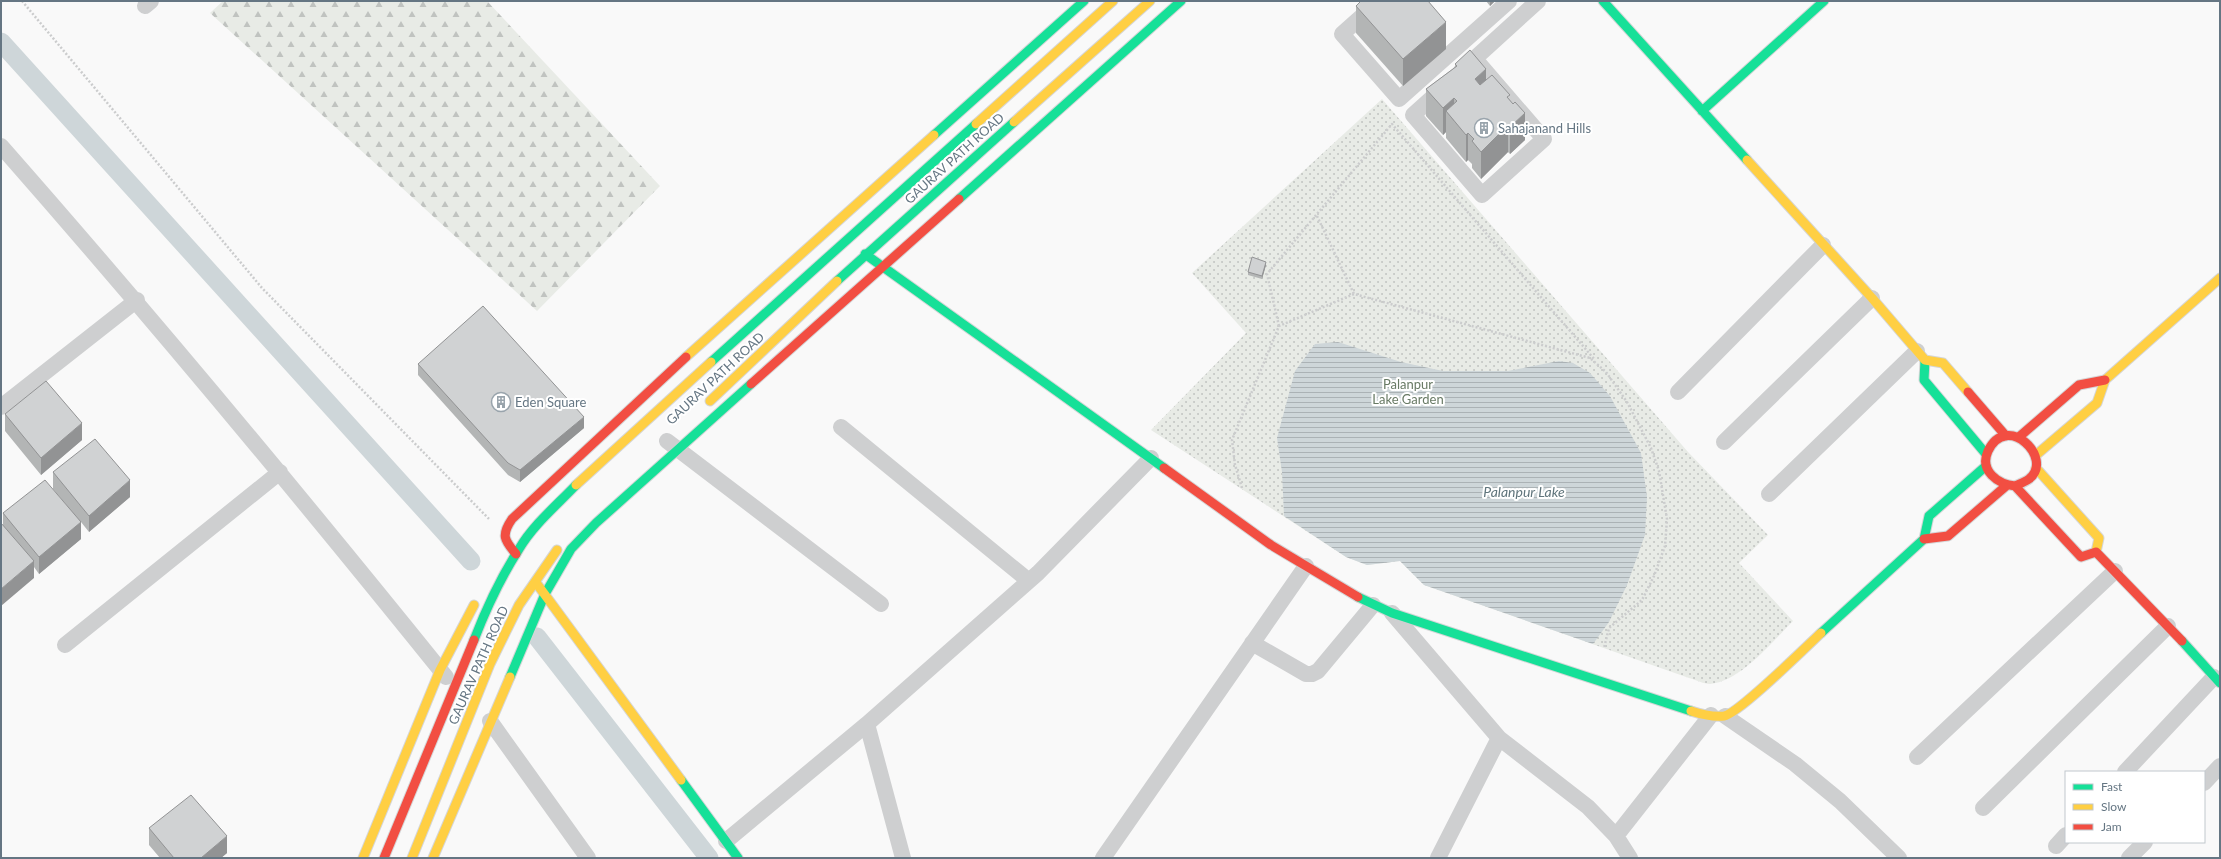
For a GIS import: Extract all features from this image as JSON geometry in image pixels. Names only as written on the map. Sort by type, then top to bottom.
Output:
[{"type":"street","points":[[516,554],[504,543],[513,518],[531,500],[750,298],[1084,1]]},
{"type":"street","name":"GAURAV PATH ROAD","points":[[384,858],[453,686],[500,591],[516,554],[545,517],[594,467],[845,240],[1113,1]]},
{"type":"street","name":"GAURAV PATH ROAD","points":[[701,409],[865,254],[1150,1]]},
{"type":"street","points":[[433,858],[545,594],[571,549],[670,443],[883,267],[1181,1]]},
{"type":"street","points":[[1379,1],[1342,34],[1399,99],[1509,1]]},
{"type":"street","points":[[1475,59],[1544,139],[1482,196],[1413,115],[1538,1]]},
{"type":"street","points":[[1603,1],[1872,298],[1921,355],[1943,363],[2006,436]]},
{"type":"street","points":[[1702,111],[1824,1]]},
{"type":"street","points":[[1,146],[136,300],[280,472],[453,686]]},
{"type":"street","points":[[845,240],[1151,458],[1306,566],[1373,605],[1392,613],[1698,714],[1718,715],[1795,764],[1840,801],[1900,858]]},
{"type":"street","points":[[1678,392],[1823,245]]},
{"type":"street","points":[[2036,455],[2097,403],[2105,380],[2220,278]]},
{"type":"street","points":[[1724,442],[1872,298]]},
{"type":"street","points":[[1,407],[136,300]]},
{"type":"street","points":[[1921,355],[1924,380],[1986,454]]},
{"type":"street","points":[[1768,494],[1921,355]]},
{"type":"street","points":[[2019,437],[2079,385],[2105,380]]},
{"type":"street","points":[[841,427],[1029,581]]},
{"type":"street","points":[[1924,539],[1948,536],[2010,486],[2028,480],[2036,468],[2036,455],[2030,444],[2019,437],[2006,436],[1993,443],[1986,454],[1986,466],[1993,479],[2010,486],[2081,557],[2096,552]]},
{"type":"street","points":[[670,443],[881,604]]},
{"type":"street","points":[[534,580],[731,852],[868,724],[1029,581],[1151,458]]},
{"type":"street","points":[[1616,836],[1718,715],[1745,703],[1924,539],[1929,516],[1986,466]]},
{"type":"street","points":[[2036,468],[2099,538],[2096,552]]},
{"type":"street","points":[[65,645],[280,472]]},
{"type":"street","name":"GAURAV PATH ROAD","points":[[412,858],[504,627],[516,603],[562,543]]},
{"type":"street","points":[[2096,552],[2168,626],[2217,680],[2126,771]]},
{"type":"street","points":[[1103,858],[1306,566]]},
{"type":"street","points":[[1917,757],[2116,572]]},
{"type":"street","points":[[363,858],[440,670],[477,600]]},
{"type":"street","points":[[1252,643],[1306,674],[1312,674],[1318,671],[1373,605]]},
{"type":"street","points":[[1392,613],[1499,738],[1588,808],[1616,836],[1630,858]]},
{"type":"street","points":[[1983,808],[2168,626]]},
{"type":"street","points":[[490,721],[588,858]]},
{"type":"street","points":[[868,724],[903,858]]},
{"type":"street","points":[[1438,858],[1499,738]]},
{"type":"street","points":[[2205,781],[2220,766]]},
{"type":"street","points":[[2129,858],[2144,843]]},
{"type":"path","points":[[22,1],[262,288],[504,543]]},
{"type":"path","points":[[1242,488],[1235,465],[1232,440],[1279,326],[1267,274],[1317,216],[1392,124],[1596,362],[1627,402],[1651,448],[1659,471],[1667,519],[1665,546],[1654,576],[1642,600],[1609,628],[1604,648]]},
{"type":"path","points":[[1317,216],[1354,294]]},
{"type":"path","points":[[1279,326],[1354,294],[1590,358],[1596,362]]},
{"type":"green space","points":[[223,1],[487,1],[660,186],[537,311],[210,13]]},
{"type":"green space","name":"Palanpur Lake Garden","points":[[1382,99],[1688,452],[1768,535],[1739,563],[1793,621],[1766,649],[1733,676],[1721,682],[1710,684],[1703,683],[1424,585],[1400,561],[1367,565],[1346,557],[1151,430],[1246,333],[1192,273]]},
{"type":"water","name":"Palanpur Lake","points":[[1338,342],[1401,362],[1443,371],[1508,371],[1559,361],[1573,363],[1590,373],[1610,396],[1641,453],[1647,497],[1645,535],[1627,585],[1609,622],[1593,644],[1424,585],[1400,561],[1367,565],[1346,557],[1284,516],[1282,472],[1277,438],[1295,371],[1315,344]]},
{"type":"building","points":[[1361,1],[1428,1],[1446,22],[1403,59],[1356,6]]},
{"type":"building","points":[[1470,50],[1486,69],[1475,79],[1480,85],[1492,75],[1510,95],[1507,97],[1513,104],[1515,102],[1525,113],[1510,127],[1508,125],[1481,152],[1472,141],[1474,139],[1468,133],[1466,135],[1446,111],[1457,101],[1454,98],[1443,108],[1426,89],[1457,66],[1455,64]]},
{"type":"building","points":[[1252,257],[1266,262],[1262,276],[1248,272]]},
{"type":"building","name":"Eden Square","points":[[483,306],[584,417],[520,470],[508,463],[418,364]]},
{"type":"building","points":[[46,381],[82,423],[41,458],[5,414]]},
{"type":"building","points":[[95,439],[130,480],[89,516],[53,472]]},
{"type":"building","points":[[45,480],[81,522],[39,557],[3,513]]},
{"type":"building","points":[[1,523],[34,561],[1,589]]},
{"type":"building","points":[[191,795],[227,836],[201,858],[174,858],[149,828]]},
{"type":"waterway","points":[[1,42],[471,561]]},
{"type":"waterway","points":[[537,637],[709,858]]},
{"type":"traffic: fast","points":[[934,135],[1084,1]]},
{"type":"traffic: fast","points":[[959,199],[1181,1]]},
{"type":"traffic: fast","points":[[1603,1],[1747,160]]},
{"type":"traffic: fast","points":[[1702,111],[1824,1]]},
{"type":"traffic: fast","points":[[837,281],[1014,122]]},
{"type":"traffic: fast","points":[[711,362],[976,124]]},
{"type":"traffic: fast","points":[[865,254],[1164,468]]},
{"type":"traffic: fast","points":[[1925,360],[1924,380],[1986,454]]},
{"type":"traffic: fast","points":[[510,677],[545,594],[571,549],[596,523],[751,384]]},
{"type":"traffic: fast","points":[[1821,633],[1924,539],[1929,516],[1986,466]]},
{"type":"traffic: fast","points":[[474,640],[500,582],[525,540],[538,523],[576,485]]},
{"type":"traffic: fast","points":[[1358,597],[1392,613],[1691,711]]},
{"type":"traffic: fast","points":[[2182,641],[2220,683]]},
{"type":"traffic: fast","points":[[681,780],[738,858]]},
{"type":"traffic: slow","points":[[976,124],[1113,1]]},
{"type":"traffic: slow","points":[[1014,122],[1150,1]]},
{"type":"traffic: slow","points":[[686,357],[934,135]]},
{"type":"traffic: slow","points":[[1747,160],[1872,298],[1925,360],[1943,363],[1968,392]]},
{"type":"traffic: slow","points":[[2036,455],[2097,403],[2105,380],[2220,278]]},
{"type":"traffic: slow","points":[[710,401],[837,281]]},
{"type":"traffic: slow","points":[[576,485],[711,362]]},
{"type":"traffic: slow","points":[[2036,468],[2099,538],[2096,552]]},
{"type":"traffic: slow","points":[[412,858],[490,664],[519,605],[557,550]]},
{"type":"traffic: slow","points":[[537,584],[681,780]]},
{"type":"traffic: slow","points":[[363,858],[440,670],[474,605]]},
{"type":"traffic: slow","points":[[1691,711],[1716,716],[1724,716],[1732,712],[1757,693],[1821,633]]},
{"type":"traffic: slow","points":[[433,858],[510,677]]},
{"type":"traffic: jam","points":[[751,384],[959,199]]},
{"type":"traffic: jam","points":[[516,554],[505,537],[506,529],[512,519],[686,357]]},
{"type":"traffic: jam","points":[[2019,437],[2079,385],[2105,380]]},
{"type":"traffic: jam","points":[[1968,392],[2006,436]]},
{"type":"traffic: jam","points":[[2015,486],[2029,479],[2035,470],[2036,461],[2032,451],[2025,442],[2016,437],[2006,436],[1996,440],[1988,451],[1986,458],[1988,470],[2002,482],[2015,486],[2081,557],[2096,552]]},
{"type":"traffic: jam","points":[[1164,468],[1271,545],[1358,597]]},
{"type":"traffic: jam","points":[[1924,539],[1948,536],[2006,486]]},
{"type":"traffic: jam","points":[[2096,552],[2182,641]]},
{"type":"traffic: jam","points":[[384,858],[474,640]]},
{"type":"place","name":"Sahajanand Hills","points":[[1484,128]]},
{"type":"place","name":"Eden Square","points":[[501,402]]}]
